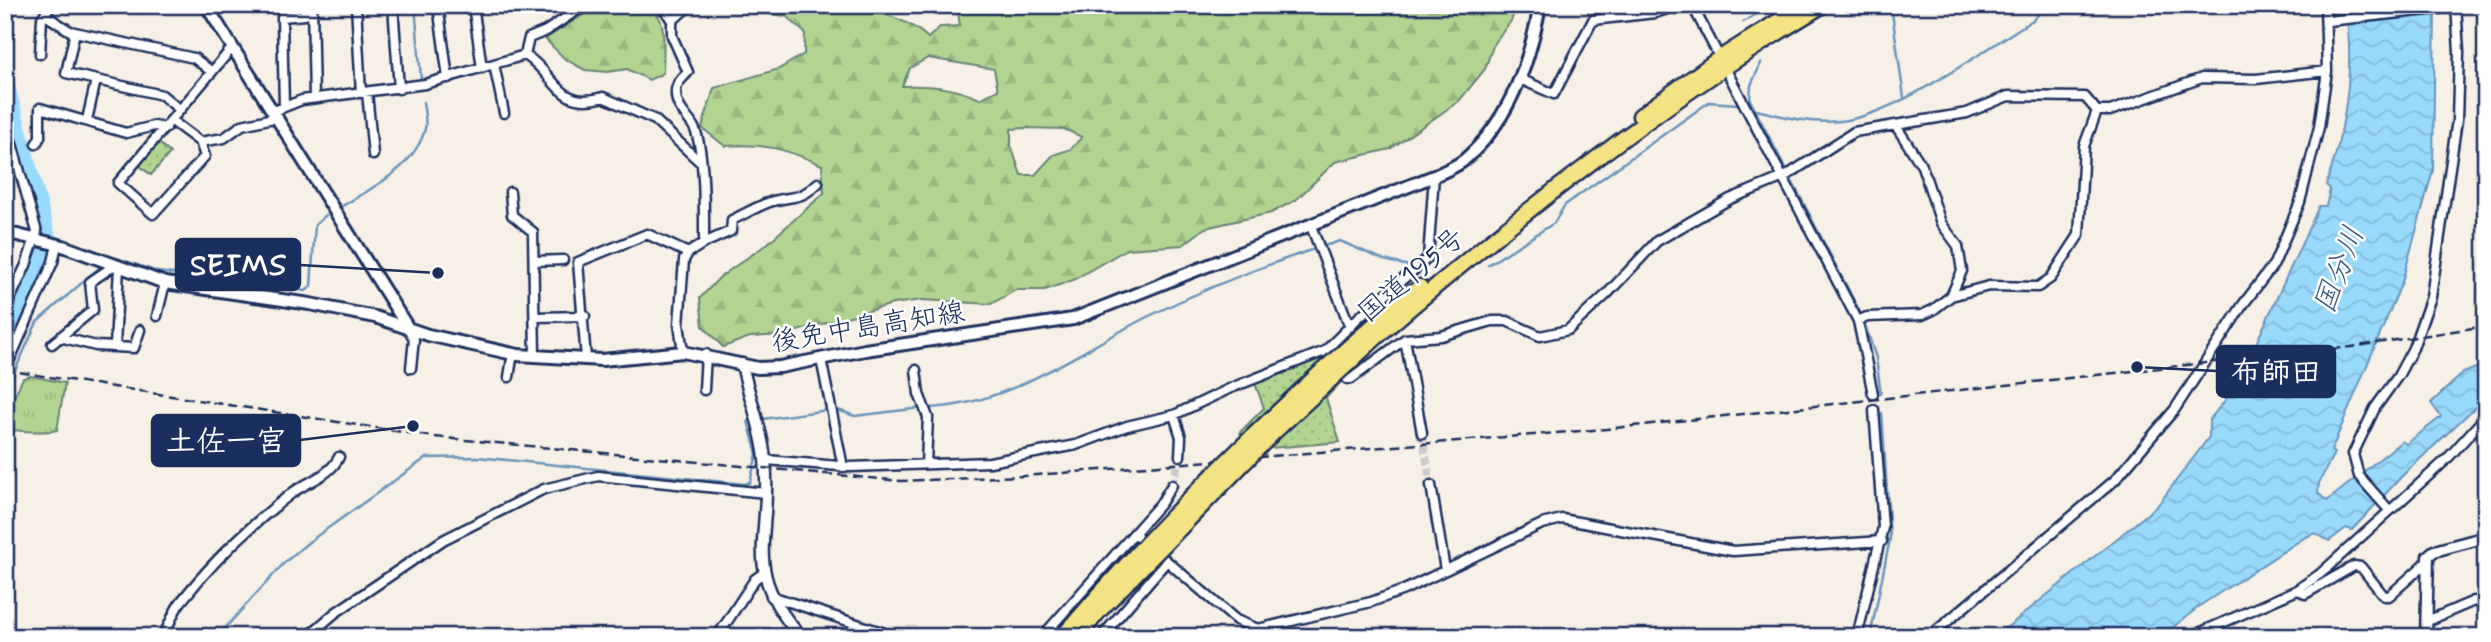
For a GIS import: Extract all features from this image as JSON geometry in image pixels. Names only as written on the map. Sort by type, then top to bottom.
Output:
[{"type":"highway","name":"国道195号","points":[[1062,637],[1095,608],[1378,329],[1583,170],[1804,5]]},
{"type":"highway","name":"国道195号","points":[[1723,64],[1823,5]]},
{"type":"highway","name":"国道195号","points":[[1077,637],[1095,608]]},
{"type":"main road","points":[[206,5],[232,48],[279,112],[408,328]]},
{"type":"main road","name":"後免中島高知線","points":[[5,232],[57,245],[165,283],[310,304],[374,317],[513,354],[586,359],[683,352],[706,354],[741,364],[780,367],[865,350],[1073,319],[1434,176],[1462,162],[1489,132],[1520,79],[1534,40],[1540,5]]},
{"type":"street","points":[[40,54],[45,15],[51,5]]},
{"type":"street","points":[[279,112],[282,17],[305,15],[305,5]]},
{"type":"street","points":[[312,5],[314,98]]},
{"type":"street","points":[[356,5],[373,155]]},
{"type":"street","points":[[393,5],[399,89]]},
{"type":"street","points":[[438,5],[448,78]]},
{"type":"street","points":[[473,5],[482,68]]},
{"type":"street","points":[[525,55],[529,38],[546,31],[585,5]]},
{"type":"street","points":[[662,5],[672,21],[672,36],[688,72],[677,84],[676,99],[696,130],[704,195],[704,243]]},
{"type":"street","points":[[672,21],[690,5]]},
{"type":"street","points":[[1520,79],[1554,94],[1593,19],[1655,13],[1679,5]]},
{"type":"street","points":[[1692,5],[1787,175],[1862,319],[1873,394]]},
{"type":"street","points":[[1929,637],[2115,480],[2175,409],[2242,306],[2274,264],[2300,202],[2319,127],[2328,71],[2331,22],[2325,5]]},
{"type":"street","points":[[2331,22],[2456,6],[2459,94],[2437,265],[2423,325],[2413,348],[2355,446],[2353,454],[2359,476],[2387,507]]},
{"type":"street","points":[[45,15],[75,32],[194,58],[212,72]]},
{"type":"street","points":[[75,32],[66,73],[162,95],[180,110]]},
{"type":"street","points":[[200,142],[205,156],[153,214],[118,183],[232,48]]},
{"type":"street","points":[[36,144],[40,137],[40,108],[126,133],[169,125],[200,142],[224,138],[242,125],[314,98],[399,89],[448,78],[525,55]]},
{"type":"street","points":[[525,55],[572,99],[585,102],[603,97],[654,120],[699,161]]},
{"type":"street","points":[[494,64],[504,113]]},
{"type":"street","points":[[1325,351],[1347,379],[1351,379],[1405,339],[1441,335],[1492,321],[1507,321],[1540,336],[1567,330],[1607,294],[1657,241],[1730,199],[1787,175],[1848,134],[1967,113],[2008,96],[2085,97],[2097,111],[2110,111],[2202,78],[2256,79],[2328,71]]},
{"type":"street","points":[[87,120],[96,80]]},
{"type":"street","points":[[1862,319],[1922,315],[1951,296],[1989,286],[2038,287],[2051,278],[2079,235],[2084,146],[2097,111]]},
{"type":"street","points":[[5,119],[32,207],[38,239],[5,310]]},
{"type":"street","points":[[1896,126],[1923,166],[1941,223],[1958,246],[1962,271],[1951,296]]},
{"type":"street","points":[[765,460],[843,467],[990,462],[1047,452],[1127,426],[1174,415],[1231,388],[1325,351],[1428,258],[1434,176]]},
{"type":"street","points":[[683,352],[678,324],[684,260],[688,253],[731,231],[732,220],[775,201],[792,200],[806,195],[818,183]]},
{"type":"street","points":[[510,191],[512,215],[533,232],[535,357]]},
{"type":"street","points":[[1311,226],[1350,327]]},
{"type":"street","points":[[586,359],[585,316],[578,262],[647,234],[688,253]]},
{"type":"street","points":[[5,371],[53,262],[57,245]]},
{"type":"street","points":[[534,261],[563,260]]},
{"type":"street","points":[[52,344],[93,310],[90,282],[117,266]]},
{"type":"street","points":[[115,346],[117,266]]},
{"type":"street","points":[[157,317],[165,283]]},
{"type":"street","points":[[535,317],[585,316]]},
{"type":"street","points":[[408,328],[414,339],[411,368]]},
{"type":"street","points":[[60,337],[96,346],[134,348],[140,330]]},
{"type":"street","points":[[1405,339],[1422,433]]},
{"type":"street","points":[[509,377],[513,354]]},
{"type":"street","points":[[704,390],[706,354]]},
{"type":"street","points":[[821,359],[843,467]]},
{"type":"street","points":[[741,364],[765,460],[762,574],[771,596],[801,637]]},
{"type":"street","points":[[916,370],[919,394],[928,417],[926,464]]},
{"type":"street","points":[[1857,637],[1882,541],[1874,410]]},
{"type":"street","points":[[1174,415],[1181,437],[1180,456]]},
{"type":"street","points":[[2190,637],[2298,589],[2329,567],[2387,507],[2447,458],[2486,416]]},
{"type":"street","points":[[162,637],[169,628],[177,607],[209,567],[294,491],[334,468],[339,457]]},
{"type":"street","points":[[307,637],[335,613],[443,540],[544,489],[598,476],[766,493]]},
{"type":"street","points":[[1042,637],[1168,495],[1172,485]]},
{"type":"street","points":[[1431,485],[1445,570]]},
{"type":"street","points":[[1134,533],[1236,620],[1247,627],[1258,629],[1371,602],[1542,524],[1562,519],[1733,551],[1882,541]]},
{"type":"street","points":[[2298,589],[2305,594],[2354,566],[2361,567],[2384,596],[2389,596],[2428,561],[2434,551],[2486,537]]},
{"type":"street","points":[[1101,637],[1167,561]]},
{"type":"street","points":[[2426,637],[2428,561]]},
{"type":"street","points":[[717,637],[755,579],[762,574]]},
{"type":"street","points":[[771,596],[898,637]]},
{"type":"street","points":[[2427,621],[2474,601],[2482,604],[2486,614]]},
{"type":"green space","points":[[599,5],[638,6],[657,14],[663,35],[663,73],[649,80],[627,69],[608,72],[585,70],[565,59],[545,39]]},
{"type":"green space","points":[[758,5],[848,7],[892,17],[912,26],[928,38],[940,27],[960,26],[957,5],[1517,5],[1511,21],[1494,43],[1485,69],[1459,101],[1390,149],[1335,162],[1296,200],[1271,213],[1205,228],[1183,245],[1127,249],[1073,280],[1045,290],[1016,290],[991,304],[922,300],[893,304],[783,335],[750,337],[723,347],[703,326],[700,298],[720,277],[767,244],[824,193],[822,165],[775,148],[725,146],[702,128],[714,88],[779,69],[804,54],[805,33],[786,16],[762,13]],"holes":[[[928,58],[994,69],[998,90],[980,99],[942,88],[902,86],[910,68]],[[1011,129],[1064,129],[1082,137],[1071,149],[1053,155],[1035,175],[1021,175],[1011,146]]]},
{"type":"green space","points":[[157,141],[170,153],[151,175],[138,164]]},
{"type":"green space","points":[[1321,358],[1341,382],[1326,398],[1340,442],[1246,450],[1240,432],[1264,408],[1255,383]]},
{"type":"green space","points":[[31,376],[65,383],[57,430],[5,430],[5,415],[23,378]]},
{"type":"water","name":"国分川","points":[[2345,5],[2435,5],[2433,170],[2402,282],[2331,451],[2334,453],[2319,483],[2318,493],[2327,501],[2402,441],[2406,444],[2441,417],[2431,403],[2463,373],[2481,366],[2478,342],[2486,339],[2486,397],[2402,476],[2352,530],[2346,528],[2329,541],[2315,533],[2304,538],[2201,605],[2161,637],[1995,637],[2157,506],[2209,437],[2209,420],[2236,387],[2319,206],[2326,206],[2330,189],[2326,185],[2339,141],[2347,96],[2349,51]]},
{"type":"waterway","points":[[5,10],[6,5]]},
{"type":"waterway","points":[[415,5],[421,79]]},
{"type":"waterway","points":[[1743,22],[1772,5]]},
{"type":"waterway","points":[[1891,5],[1904,98]]},
{"type":"waterway","points":[[1756,110],[1819,122],[1863,116],[1913,95],[1939,80],[2033,20],[2047,5]]},
{"type":"waterway","points":[[1761,63],[1751,85],[1750,100],[1862,316]]},
{"type":"waterway","points":[[5,79],[48,237],[39,270],[5,339]]},
{"type":"waterway","points":[[342,206],[391,175],[412,155],[425,129],[423,102]]},
{"type":"waterway","points":[[1488,265],[1554,223],[1565,205],[1709,102],[1737,104]]},
{"type":"waterway","points":[[116,258],[158,272],[306,291],[311,286],[315,225],[326,215]]},
{"type":"waterway","points":[[927,408],[957,405],[1014,387],[1194,295],[1266,266],[1340,241],[1384,260],[1409,266]]},
{"type":"waterway","points":[[5,393],[37,322],[99,268]]},
{"type":"waterway","points":[[1864,322],[1876,358],[1881,394]]},
{"type":"waterway","points":[[835,409],[855,416],[921,408]]},
{"type":"waterway","points":[[217,637],[285,562],[426,458],[477,457],[745,484],[750,482],[757,454],[748,421],[828,410]]},
{"type":"waterway","points":[[1870,637],[1890,539],[1882,413]]},
{"type":"tunnel","points":[[1422,433],[1431,485]]},
{"type":"tunnel","points":[[1172,485],[1180,456]]},
{"type":"railway","points":[[5,370],[434,437],[901,481],[1024,476],[1606,429],[2351,347],[2486,326]]},
{"type":"place","name":"SEIMS","points":[[438,273]]},
{"type":"place","name":"布師田","points":[[2137,367]]},
{"type":"place","name":"土佐一宮","points":[[413,426]]}]
